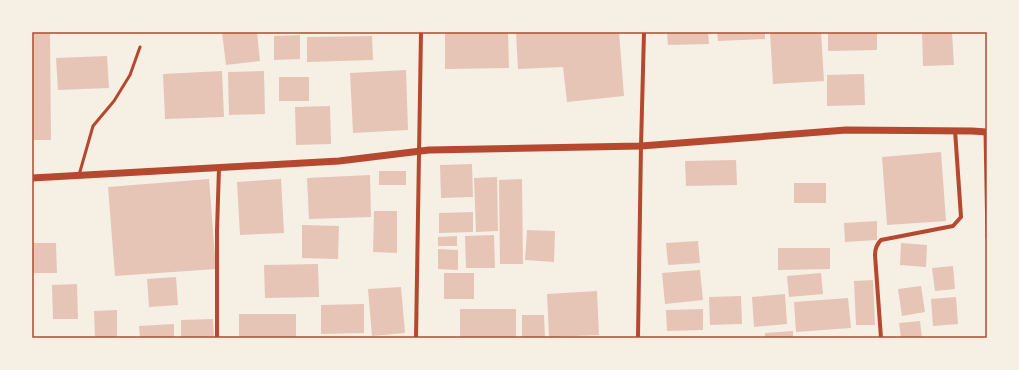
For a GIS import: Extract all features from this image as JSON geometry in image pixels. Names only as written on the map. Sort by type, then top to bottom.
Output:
[{"type":"street","points":[[416,338],[421,32]]},
{"type":"street","points":[[638,338],[644,32]]},
{"type":"street","points":[[32,178],[339,160],[428,150],[641,146],[846,130],[954,130],[986,132]]},
{"type":"street","points":[[880,338],[875,255],[875,247],[878,242],[881,240],[953,226],[961,217],[954,130]]},
{"type":"street","points":[[217,338],[217,230],[220,168]]},
{"type":"lane","points":[[79,175],[93,126],[114,101],[130,75],[140,47]]},
{"type":"lane","points":[[986,132],[987,238]]},
{"type":"building","points":[[32,32],[50,32],[51,140],[32,140]]},
{"type":"building","points":[[222,32],[257,32],[260,61],[226,65]]},
{"type":"building","points":[[445,32],[508,32],[509,68],[445,69]]},
{"type":"building","points":[[516,32],[619,32],[624,96],[567,102],[563,67],[518,69]]},
{"type":"building","points":[[667,32],[708,32],[709,44],[668,45]]},
{"type":"building","points":[[717,32],[765,32],[765,39],[718,41]]},
{"type":"building","points":[[770,32],[821,32],[824,81],[773,84]]},
{"type":"building","points":[[828,32],[877,32],[877,50],[828,51]]},
{"type":"building","points":[[922,32],[952,32],[954,65],[923,66]]},
{"type":"building","points":[[300,35],[300,59],[274,60],[274,36]]},
{"type":"building","points":[[372,36],[373,60],[307,62],[307,37]]},
{"type":"building","points":[[107,56],[109,88],[58,90],[56,58]]},
{"type":"building","points":[[406,70],[408,130],[353,133],[350,73]]},
{"type":"building","points":[[222,71],[224,117],[165,119],[163,74]]},
{"type":"building","points":[[264,71],[265,114],[229,115],[228,72]]},
{"type":"building","points":[[864,74],[865,105],[827,106],[827,75]]},
{"type":"building","points":[[279,77],[309,77],[309,101],[279,101]]},
{"type":"building","points":[[330,106],[331,144],[296,145],[295,107]]},
{"type":"building","points":[[941,152],[946,221],[887,225],[882,157]]},
{"type":"building","points":[[736,160],[737,185],[686,186],[685,161]]},
{"type":"building","points":[[472,164],[473,197],[441,198],[440,165]]},
{"type":"building","points":[[379,171],[406,171],[406,185],[379,185]]},
{"type":"building","points":[[370,175],[371,217],[309,219],[307,178]]},
{"type":"building","points":[[497,177],[498,231],[476,232],[474,178]]},
{"type":"building","points":[[209,179],[216,269],[115,276],[108,187]]},
{"type":"building","points":[[281,179],[284,233],[240,235],[237,182]]},
{"type":"building","points":[[522,179],[523,264],[500,264],[499,180]]},
{"type":"building","points":[[794,183],[826,183],[826,203],[794,203]]},
{"type":"building","points":[[374,211],[397,211],[397,253],[373,252]]},
{"type":"building","points":[[473,212],[473,232],[439,233],[439,213]]},
{"type":"building","points":[[877,221],[877,240],[845,242],[844,223]]},
{"type":"building","points":[[302,225],[339,226],[338,259],[302,258]]},
{"type":"building","points":[[527,230],[555,231],[554,262],[525,260]]},
{"type":"building","points":[[494,235],[495,268],[466,268],[465,236]]},
{"type":"building","points":[[457,236],[457,246],[438,246],[438,237]]},
{"type":"building","points":[[698,241],[700,263],[668,265],[666,243]]},
{"type":"building","points":[[33,243],[56,243],[57,273],[33,273]]},
{"type":"building","points":[[901,243],[927,245],[926,267],[900,265]]},
{"type":"building","points":[[778,248],[830,248],[830,269],[778,270]]},
{"type":"building","points":[[438,249],[458,250],[458,270],[438,269]]},
{"type":"building","points":[[318,264],[319,297],[265,298],[264,265]]},
{"type":"building","points":[[953,266],[955,289],[935,291],[932,268]]},
{"type":"building","points":[[700,270],[703,300],[665,304],[662,273]]},
{"type":"building","points":[[444,273],[474,273],[474,299],[444,299]]},
{"type":"building","points":[[821,273],[823,294],[789,297],[787,276]]},
{"type":"building","points":[[176,277],[178,305],[149,307],[147,279]]},
{"type":"building","points":[[873,280],[875,325],[856,325],[854,281]]},
{"type":"building","points":[[77,284],[78,319],[53,319],[52,285]]},
{"type":"building","points":[[921,286],[925,312],[902,316],[898,289]]},
{"type":"building","points":[[401,287],[405,333],[372,336],[368,289]]},
{"type":"building","points":[[597,291],[599,335],[549,337],[547,294]]},
{"type":"building","points":[[785,294],[787,324],[754,327],[752,297]]},
{"type":"building","points":[[741,296],[742,324],[710,325],[709,297]]},
{"type":"building","points":[[956,297],[958,324],[933,326],[931,299]]},
{"type":"building","points":[[848,298],[851,328],[796,332],[794,302]]},
{"type":"building","points":[[364,304],[364,333],[321,334],[321,305]]},
{"type":"building","points":[[460,309],[516,309],[516,338],[460,338]]},
{"type":"building","points":[[703,309],[703,330],[667,331],[666,310]]},
{"type":"building","points":[[117,310],[117,338],[95,338],[94,311]]},
{"type":"building","points":[[239,314],[296,314],[296,338],[239,338]]},
{"type":"building","points":[[522,315],[544,315],[545,338],[522,338]]},
{"type":"building","points":[[213,319],[214,338],[181,338],[181,320]]},
{"type":"building","points":[[920,321],[922,338],[901,338],[899,323]]},
{"type":"building","points":[[174,324],[174,338],[140,338],[139,326]]},
{"type":"building","points":[[793,331],[793,338],[765,338],[765,333]]}]
